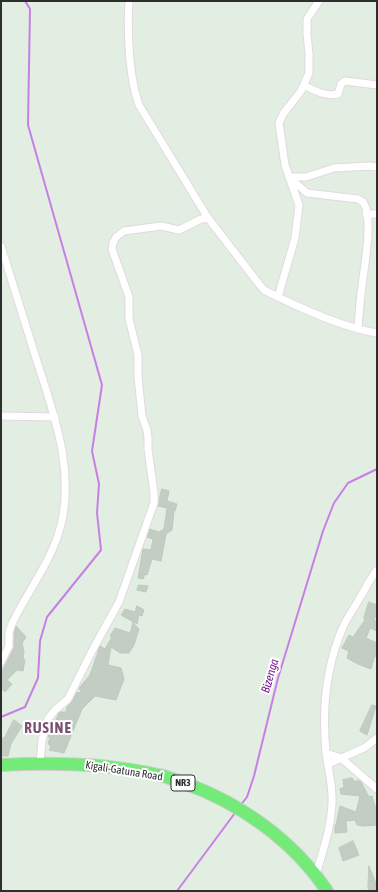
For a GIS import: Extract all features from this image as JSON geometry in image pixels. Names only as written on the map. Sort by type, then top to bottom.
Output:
[{"type":"highway","name":"Kigali-Gatuna Road","points":[[1,765],[40,763],[94,765],[159,775],[194,787],[220,798],[274,833],[294,850],[316,874],[327,891]]},
{"type":"street","points":[[129,1],[130,47],[134,93],[136,99],[208,218],[264,290],[296,305],[358,329],[377,333]]},
{"type":"street","points":[[278,297],[295,238],[299,205],[285,165],[280,123],[284,114],[304,85],[309,73],[307,19],[319,1]]},
{"type":"street","points":[[304,85],[312,90],[332,95],[338,94],[341,84],[345,81],[377,85]]},
{"type":"street","points":[[289,177],[306,177],[334,168],[377,167]]},
{"type":"street","points":[[289,177],[307,193],[358,199],[363,202],[368,226],[367,249],[358,329]]},
{"type":"street","points":[[366,214],[377,214]]},
{"type":"street","points":[[40,763],[42,740],[48,719],[55,710],[68,699],[93,649],[116,608],[130,574],[154,503],[147,430],[142,416],[138,377],[138,355],[129,320],[130,297],[112,249],[113,243],[116,237],[124,231],[161,226],[179,230],[184,229],[201,219],[208,218]]},
{"type":"street","points":[[1,246],[55,417],[65,466],[64,504],[58,535],[41,573],[11,626],[9,632],[9,646],[1,662]]},
{"type":"street","points":[[1,416],[55,417]]},
{"type":"street","points":[[316,874],[327,839],[331,816],[332,790],[326,753],[325,693],[334,654],[343,627],[377,570]]},
{"type":"street","points":[[328,764],[364,748],[377,738]]},
{"type":"street","points":[[326,753],[341,758],[377,789]]},
{"type":"building","points":[[162,489],[169,491],[167,501],[177,504],[174,511],[172,530],[166,534],[161,561],[152,559],[147,575],[145,574],[143,579],[138,578],[143,549],[151,550],[153,539],[147,537],[150,529],[159,532],[164,529],[167,508],[158,506]]},
{"type":"building","points":[[139,585],[148,586],[146,592],[137,590]]},
{"type":"building","points":[[369,602],[377,605],[374,621],[377,621],[377,631],[370,628],[366,638],[377,643],[377,654],[374,658],[371,669],[347,658],[349,651],[342,648],[349,635],[353,637],[365,620],[364,618]]},
{"type":"building","points":[[137,606],[144,610],[142,616],[139,615],[137,624],[121,615],[125,609],[135,612]]},
{"type":"building","points":[[133,623],[139,629],[134,645],[129,653],[120,653],[111,647],[108,665],[121,668],[124,679],[116,700],[95,696],[82,709],[64,753],[49,750],[51,747],[48,743],[50,738],[48,737],[59,713],[66,712],[67,707],[76,693],[81,692],[79,688],[90,675],[100,646],[105,649],[115,628],[130,633]]},
{"type":"building","points":[[16,626],[26,637],[22,643],[24,652],[23,658],[25,660],[23,671],[17,670],[7,680],[12,684],[5,692],[1,688],[1,673],[14,648],[14,634]]},
{"type":"building","points":[[372,705],[376,706],[367,735],[360,731]]},
{"type":"building","points":[[14,720],[22,726],[11,744],[8,756],[1,756],[1,738],[4,738]]},
{"type":"building","points":[[352,778],[355,782],[358,780],[361,782],[369,797],[372,796],[377,813],[377,825],[364,826],[357,825],[355,820],[346,821],[347,832],[335,833],[335,825],[340,806],[356,812],[360,796],[341,794],[340,789],[344,787],[343,780]]},
{"type":"building","points":[[353,841],[359,855],[343,861],[339,848]]},
{"type":"building","points":[[369,866],[377,886],[377,891],[369,891],[368,888]]},
{"type":"waterway","points":[[1,717],[25,707],[38,678],[40,641],[47,617],[101,550],[97,513],[99,484],[92,451],[102,385],[28,125],[30,9],[25,1]]},
{"type":"waterway","name":"Bizenga","points":[[240,806],[247,797],[254,776],[278,678],[323,531],[334,503],[348,483],[377,469]]},
{"type":"waterway","name":"Bizenga","points":[[177,891],[235,813]]},
{"type":"district","name":"RUSINE","points":[[48,728]]}]
